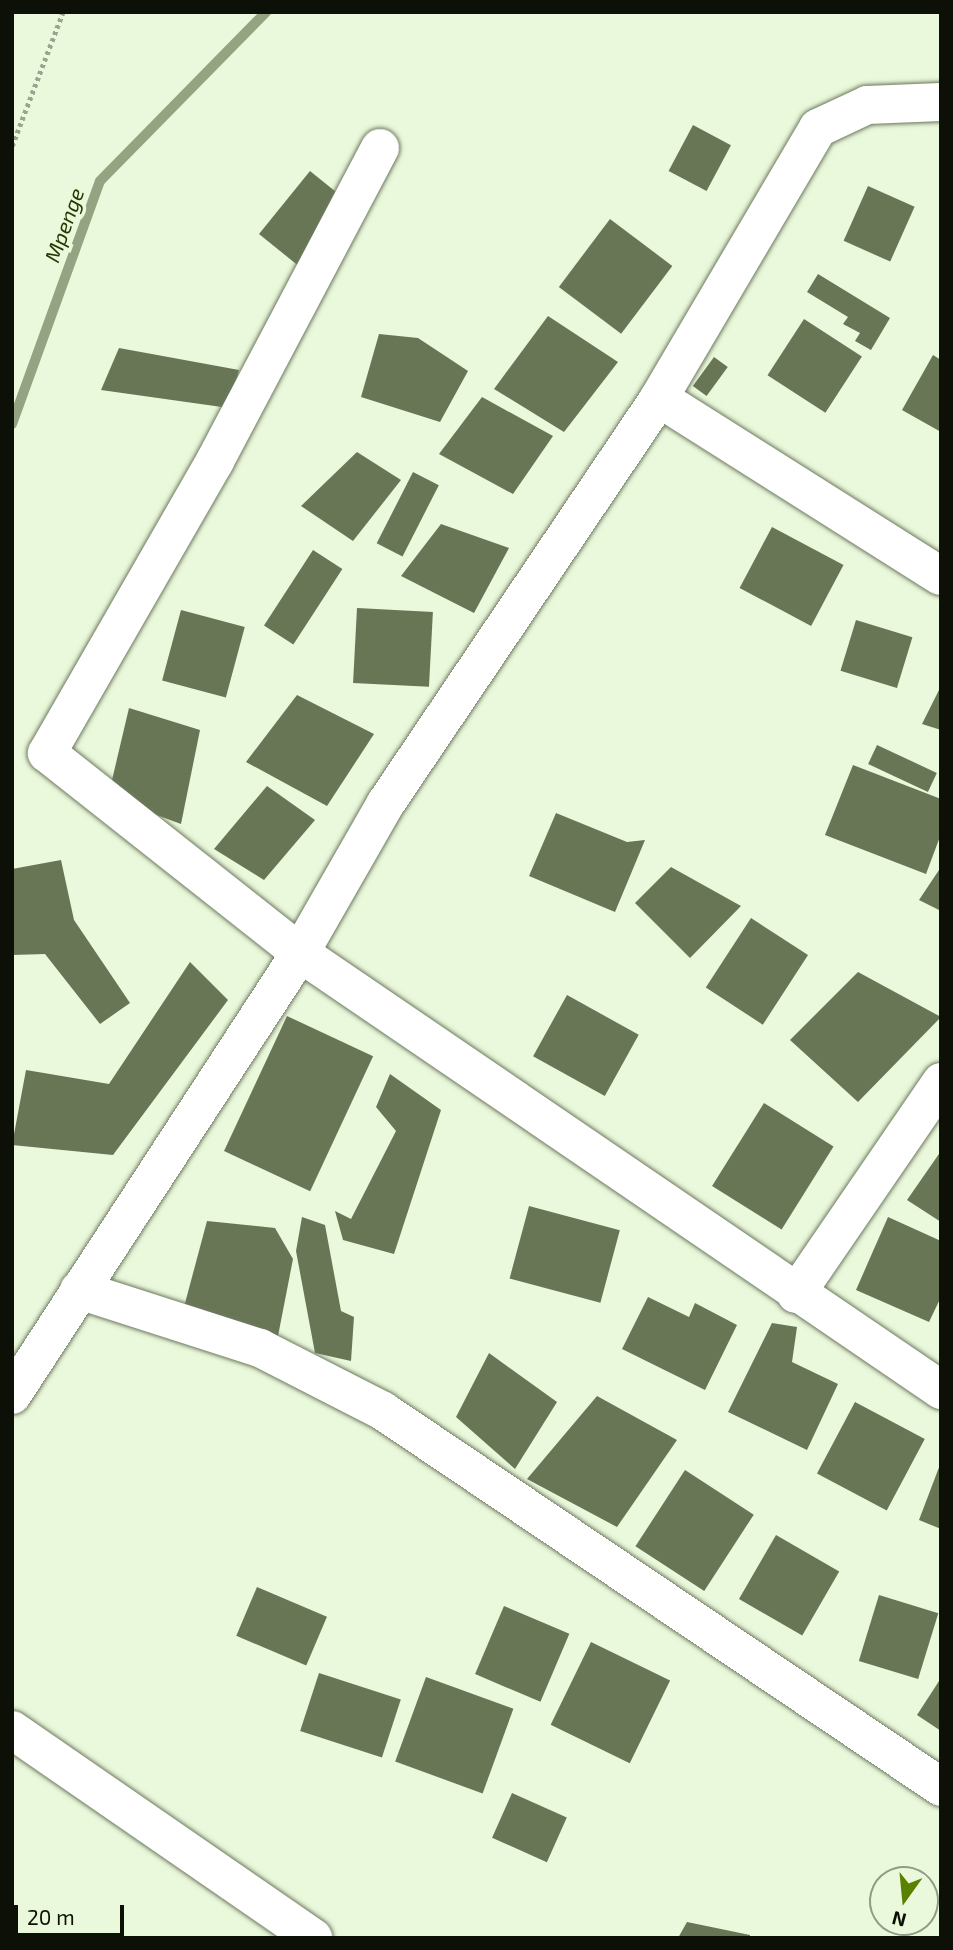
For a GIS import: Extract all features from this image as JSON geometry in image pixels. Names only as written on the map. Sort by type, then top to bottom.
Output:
[{"type":"street","points":[[12,1395],[300,953],[386,803],[659,398],[818,128],[867,105],[941,102]]},
{"type":"street","points":[[380,148],[215,461],[47,753],[300,953],[796,1294],[941,1390]]},
{"type":"street","points":[[659,398],[941,576]]},
{"type":"street","points":[[796,1294],[941,1082]]},
{"type":"street","points":[[79,1290],[260,1348],[383,1411],[941,1787]]},
{"type":"street","points":[[12,1730],[313,1938]]},
{"type":"path","points":[[12,146],[63,12]]},
{"type":"building","points":[[693,125],[731,145],[707,191],[669,171]]},
{"type":"building","points":[[310,171],[353,206],[302,269],[259,234]]},
{"type":"building","points":[[868,186],[915,207],[890,262],[844,241]]},
{"type":"building","points":[[610,219],[672,266],[621,334],[559,287]]},
{"type":"building","points":[[818,274],[890,318],[871,350],[855,341],[860,333],[843,324],[848,317],[807,292]]},
{"type":"building","points":[[548,316],[618,362],[564,432],[494,389]]},
{"type":"building","points":[[804,319],[862,357],[825,413],[768,375]]},
{"type":"building","points":[[379,334],[418,338],[468,371],[440,422],[361,397]]},
{"type":"building","points":[[119,348],[239,370],[229,408],[101,390]]},
{"type":"building","points":[[933,355],[941,360],[941,432],[902,410]]},
{"type":"building","points":[[714,357],[728,367],[707,396],[693,386]]},
{"type":"building","points":[[482,397],[553,436],[513,494],[439,454]]},
{"type":"building","points":[[357,452],[401,480],[353,541],[301,506]]},
{"type":"building","points":[[413,472],[439,485],[403,556],[377,543]]},
{"type":"building","points":[[441,524],[509,548],[474,613],[401,576]]},
{"type":"building","points":[[772,527],[844,565],[811,626],[740,588]]},
{"type":"building","points":[[313,550],[342,569],[293,645],[264,625]]},
{"type":"building","points":[[357,608],[433,612],[429,687],[353,683]]},
{"type":"building","points":[[181,610],[245,627],[226,698],[162,681]]},
{"type":"building","points":[[856,620],[912,637],[897,688],[841,671]]},
{"type":"building","points":[[941,686],[941,730],[922,724]]},
{"type":"building","points":[[297,695],[374,734],[327,806],[246,762]]},
{"type":"building","points":[[129,708],[200,730],[181,824],[108,797]]},
{"type":"building","points":[[877,745],[937,773],[928,792],[868,764]]},
{"type":"building","points":[[853,765],[941,799],[941,834],[926,874],[825,835]]},
{"type":"building","points":[[267,786],[315,820],[264,880],[214,849]]},
{"type":"building","points":[[556,813],[627,842],[645,840],[615,912],[529,876]]},
{"type":"building","points":[[61,860],[74,920],[130,1003],[100,1024],[45,954],[12,955],[12,869]]},
{"type":"building","points":[[671,867],[741,906],[690,958],[635,903]]},
{"type":"building","points":[[941,867],[941,911],[919,900]]},
{"type":"building","points":[[751,918],[808,955],[763,1025],[706,988]]},
{"type":"building","points":[[190,962],[228,1000],[113,1155],[12,1145],[26,1070],[109,1084]]},
{"type":"building","points":[[858,972],[941,1017],[858,1102],[790,1040]]},
{"type":"building","points":[[567,995],[639,1035],[605,1096],[533,1056]]},
{"type":"building","points":[[287,1016],[373,1056],[310,1191],[224,1151]]},
{"type":"building","points":[[390,1074],[441,1110],[394,1254],[343,1240],[335,1211],[351,1219],[396,1131],[376,1107]]},
{"type":"building","points":[[764,1103],[834,1146],[782,1230],[712,1186]]},
{"type":"building","points":[[941,1151],[941,1222],[907,1200]]},
{"type":"building","points":[[529,1206],[620,1230],[600,1303],[510,1278]]},
{"type":"building","points":[[302,1217],[325,1225],[341,1311],[354,1317],[351,1361],[315,1353],[296,1251]]},
{"type":"building","points":[[888,1217],[941,1241],[941,1297],[929,1322],[856,1290]]},
{"type":"building","points":[[207,1221],[275,1228],[293,1259],[278,1336],[184,1307]]},
{"type":"building","points":[[648,1297],[689,1317],[695,1303],[737,1325],[705,1390],[622,1349]]},
{"type":"building","points":[[772,1323],[797,1327],[792,1362],[838,1384],[807,1450],[728,1412]]},
{"type":"building","points":[[489,1353],[557,1402],[515,1469],[456,1417]]},
{"type":"building","points":[[597,1396],[677,1440],[617,1527],[527,1479]]},
{"type":"building","points":[[855,1402],[925,1439],[887,1511],[817,1474]]},
{"type":"building","points":[[941,1462],[941,1529],[919,1520]]},
{"type":"building","points":[[685,1470],[754,1515],[704,1591],[635,1546]]},
{"type":"building","points":[[776,1535],[839,1572],[802,1636],[739,1599]]},
{"type":"building","points":[[257,1587],[327,1617],[306,1665],[236,1636]]},
{"type":"building","points":[[879,1595],[938,1613],[918,1679],[859,1661]]},
{"type":"building","points":[[504,1606],[569,1634],[540,1702],[475,1674]]},
{"type":"building","points":[[591,1642],[670,1681],[630,1763],[551,1725]]},
{"type":"building","points":[[319,1673],[401,1700],[382,1758],[300,1731]]},
{"type":"building","points":[[426,1677],[513,1709],[483,1793],[395,1762]]},
{"type":"building","points":[[941,1678],[941,1731],[917,1715]]},
{"type":"building","points":[[512,1793],[567,1817],[547,1862],[492,1838]]},
{"type":"building","points":[[687,1922],[750,1935],[750,1938],[678,1938]]},
{"type":"waterway","name":"Mpenge","points":[[12,424],[100,181],[266,12]]}]
